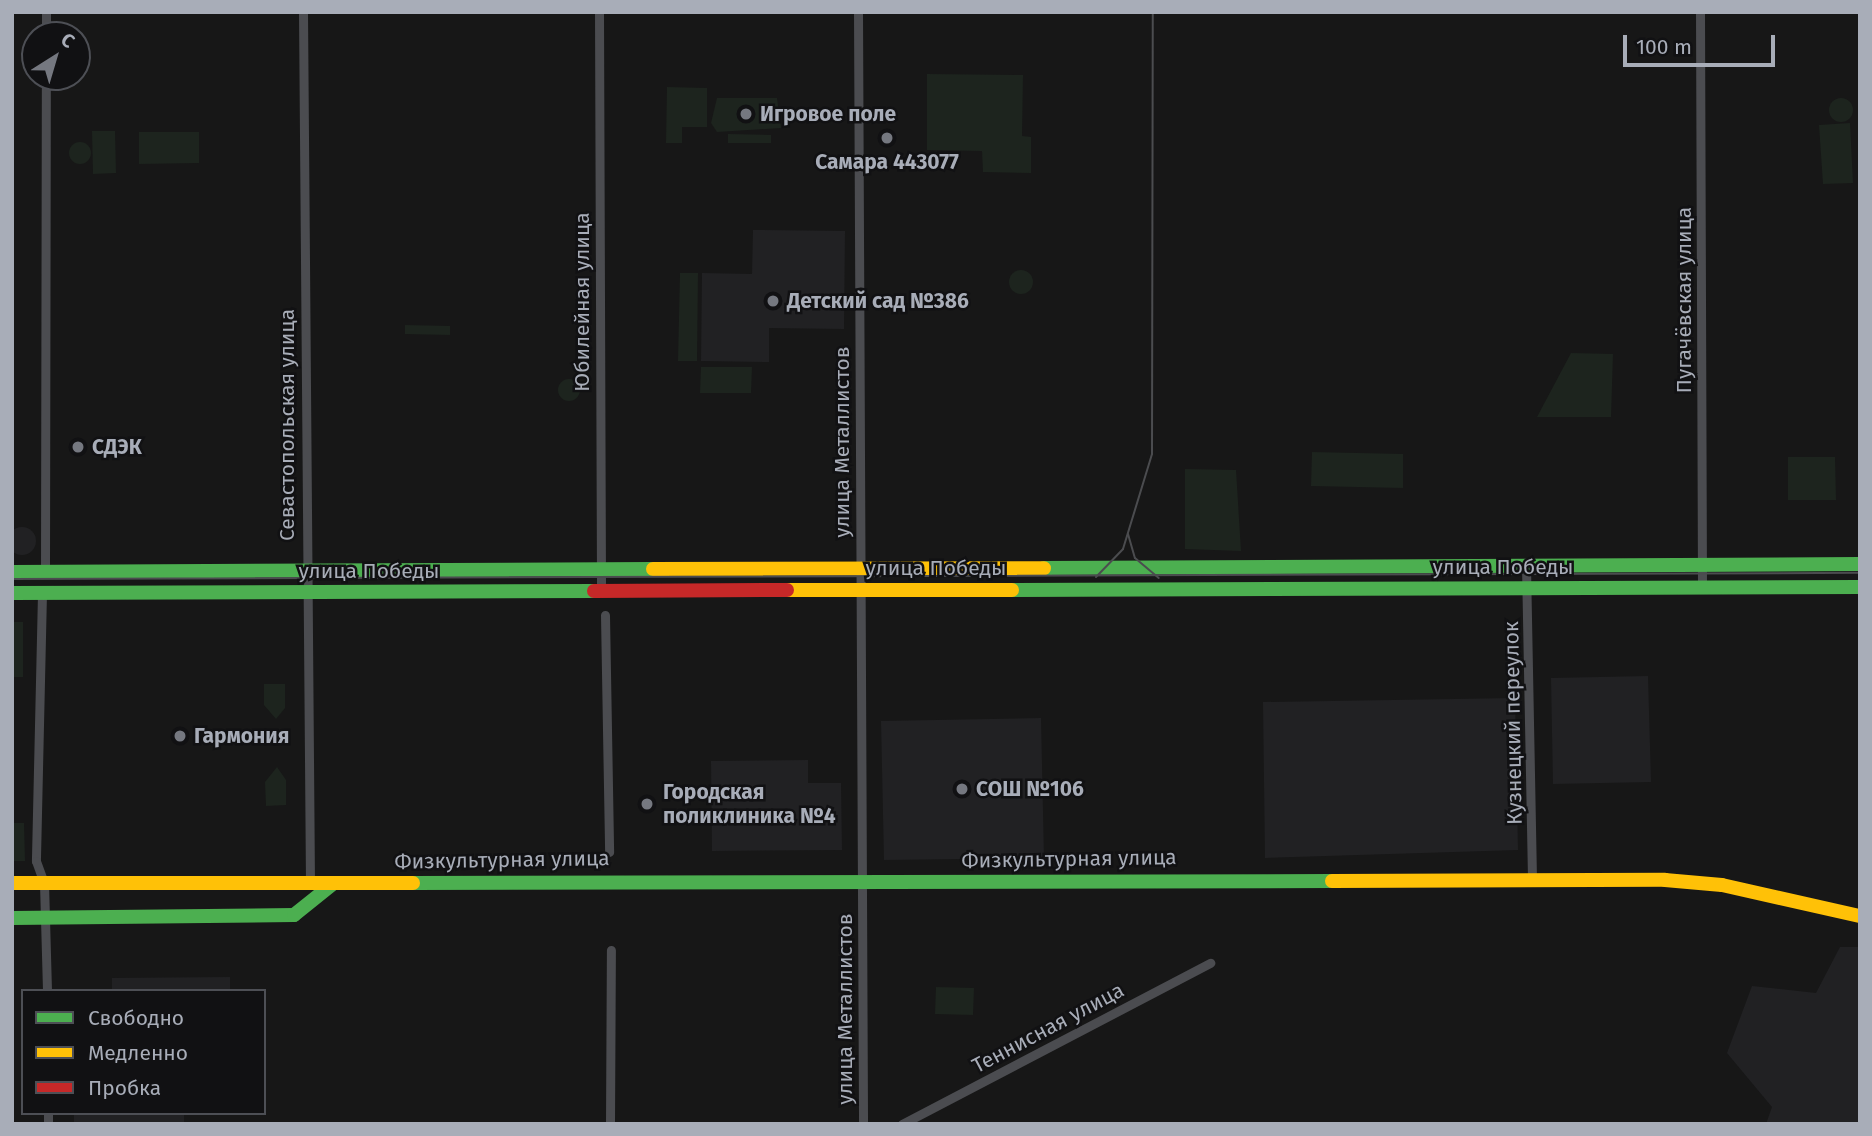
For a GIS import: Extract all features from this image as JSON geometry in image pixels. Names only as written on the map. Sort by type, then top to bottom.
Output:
[{"type":"main road","name":"улица Победы","points":[[12,572],[1860,564]]},
{"type":"main road","points":[[41,593],[45,572]]},
{"type":"main road","name":"улица Победы","points":[[12,593],[1860,587]]},
{"type":"main road","points":[[303,878],[311,903]]},
{"type":"main road","name":"Физкультурная улица","points":[[12,883],[303,878],[334,883],[862,880],[1532,881],[1722,885],[1860,916]]},
{"type":"main road","points":[[12,918],[293,915],[334,883]]},
{"type":"street","name":"Севастопольская улица","points":[[303,12],[303,878]]},
{"type":"street","name":"Юбилейная улица","points":[[598,12],[601,592]]},
{"type":"street","name":"улица Металлистов","points":[[858,12],[863,1124]]},
{"type":"street","name":"Пугачёвская улица","points":[[1700,12],[1702,587]]},
{"type":"street","points":[[45,572],[46,91]]},
{"type":"street","name":"Кузнецкий переулок","points":[[1526,566],[1532,881]]},
{"type":"street","points":[[41,593],[36,861],[44,883],[47,989]]},
{"type":"street","points":[[605,615],[609,852]]},
{"type":"street","points":[[610,1124],[611,950]]},
{"type":"street","name":"Теннисная улица","points":[[902,1124],[1210,963]]},
{"type":"shaded area","points":[[927,74],[1023,75],[1022,136],[1031,137],[1031,173],[983,172],[982,151],[927,150]]},
{"type":"shaded area","points":[[667,87],[707,88],[707,127],[682,127],[682,143],[666,143]]},
{"type":"shaded area","name":"Игровое поле","points":[[717,98],[777,98],[781,128],[717,132],[711,123]]},
{"type":"shaded area","points":[[1841,98],[1850,101],[1853,110],[1850,119],[1841,122],[1832,119],[1829,110],[1832,101]]},
{"type":"shaded area","points":[[1850,123],[1853,183],[1823,184],[1819,125]]},
{"type":"shaded area","points":[[92,131],[115,131],[116,173],[93,174]]},
{"type":"shaded area","points":[[139,132],[199,132],[199,163],[139,164]]},
{"type":"shaded area","points":[[728,134],[771,135],[771,143],[728,143]]},
{"type":"shaded area","points":[[80,142],[88,145],[91,153],[88,161],[80,164],[72,161],[69,153],[72,145]]},
{"type":"shaded area","name":"Детский сад №386","points":[[753,230],[845,231],[844,329],[769,328],[769,362],[701,361],[702,273],[752,274]]},
{"type":"shaded area","points":[[1021,270],[1030,273],[1033,282],[1030,291],[1021,294],[1012,291],[1009,282],[1012,273]]},
{"type":"shaded area","points":[[680,273],[698,273],[697,361],[678,361]]},
{"type":"shaded area","points":[[405,325],[450,326],[450,335],[405,334]]},
{"type":"shaded area","points":[[1571,353],[1613,354],[1611,417],[1537,417]]},
{"type":"shaded area","points":[[701,367],[752,367],[751,393],[700,393]]},
{"type":"shaded area","points":[[569,379],[577,382],[580,390],[577,398],[569,401],[561,398],[558,390],[561,382]]},
{"type":"shaded area","points":[[1312,452],[1403,454],[1403,488],[1311,486]]},
{"type":"shaded area","points":[[1788,457],[1835,457],[1836,500],[1788,500]]},
{"type":"shaded area","points":[[1185,469],[1236,470],[1241,551],[1185,549]]},
{"type":"shaded area","points":[[22,527],[32,531],[36,541],[32,551],[22,555],[12,551],[8,541],[12,531]]},
{"type":"shaded area","points":[[12,622],[23,622],[23,677],[12,677]]},
{"type":"shaded area","points":[[1648,676],[1651,782],[1553,784],[1551,678]]},
{"type":"shaded area","points":[[264,684],[285,684],[285,708],[276,719],[264,705]]},
{"type":"shaded area","points":[[1515,698],[1518,850],[1265,858],[1263,702]]},
{"type":"shaded area","name":"СОШ №106","points":[[1041,718],[1044,858],[884,860],[881,721]]},
{"type":"shaded area","points":[[808,760],[808,783],[841,783],[842,850],[712,851],[711,761]]},
{"type":"shaded area","points":[[277,767],[286,780],[286,805],[266,806],[265,782]]},
{"type":"shaded area","points":[[12,823],[24,823],[25,861],[12,861]]},
{"type":"shaded area","points":[[1840,947],[1860,947],[1860,1124],[1766,1124],[1772,1107],[1727,1053],[1752,986],[1816,993]]},
{"type":"shaded area","points":[[230,977],[230,989],[112,989],[112,978]]},
{"type":"shaded area","points":[[936,987],[974,988],[973,1015],[935,1014]]},
{"type":"shaded area","points":[[74,1115],[184,1115],[184,1124],[74,1124]]},
{"type":"tram line","points":[[1096,577],[1123,549],[1152,454],[1153,12]]},
{"type":"tram line","points":[[1128,534],[1135,558],[1159,578]]},
{"type":"tram line","points":[[12,579],[1860,573]]},
{"type":"traffic: fast","points":[[1044,568],[1860,564]]},
{"type":"traffic: fast","points":[[12,572],[653,569]]},
{"type":"traffic: fast","points":[[1012,590],[1860,587]]},
{"type":"traffic: fast","points":[[12,593],[594,591]]},
{"type":"traffic: fast","points":[[413,883],[1332,881]]},
{"type":"traffic: fast","points":[[12,918],[294,915],[334,883]]},
{"type":"traffic: slow","points":[[653,569],[1044,568]]},
{"type":"traffic: slow","points":[[787,590],[1012,590]]},
{"type":"traffic: slow","points":[[1332,881],[1665,880],[1722,885],[1860,916]]},
{"type":"traffic: slow","points":[[12,883],[413,883]]},
{"type":"traffic: jam","points":[[594,591],[787,590]]},
{"type":"place","name":"Игровое поле","points":[[746,114]]},
{"type":"place","name":"Самара 443077","points":[[887,138]]},
{"type":"place","name":"Детский сад №386","points":[[773,301]]},
{"type":"place","name":"СДЭК","points":[[78,447]]},
{"type":"place","name":"Гармония","points":[[180,736]]},
{"type":"place","name":"СОШ №106","points":[[962,789]]},
{"type":"place","name":"Городская поликлиника №4","points":[[647,804]]}]
